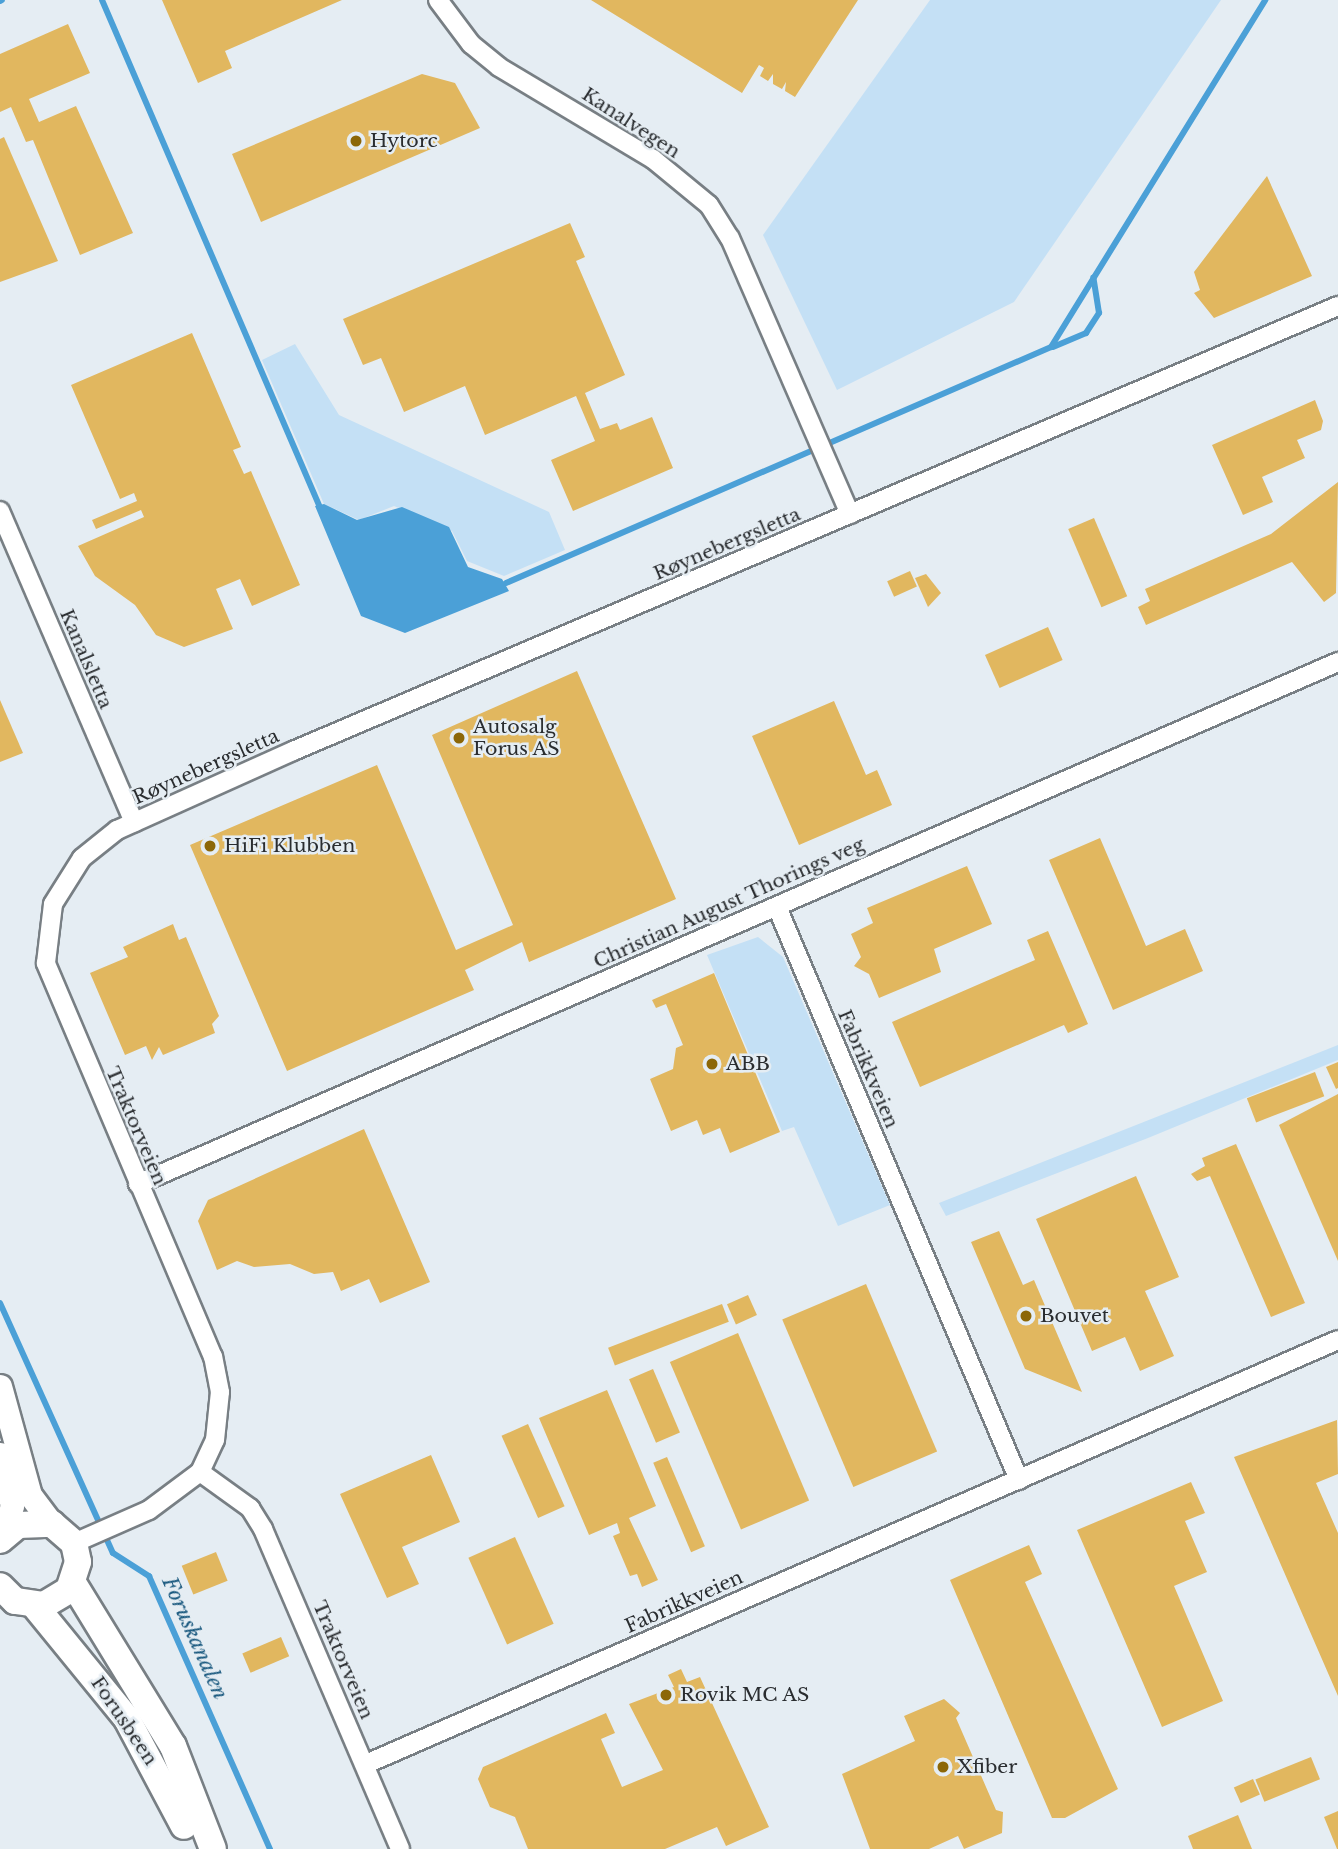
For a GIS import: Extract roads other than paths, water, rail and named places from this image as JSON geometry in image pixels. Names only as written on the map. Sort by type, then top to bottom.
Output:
[{"type":"main road","points":[[0,1540],[29,1521],[52,1524],[82,1538],[68,1590],[35,1606],[2,1592]]},
{"type":"main road","name":"Forusbeen","points":[[68,1590],[186,1789],[212,1849]]},
{"type":"main road","name":"Forusbeen","points":[[35,1606],[127,1719],[193,1849]]},
{"type":"street","name":"Kanalvegen","points":[[438,0],[471,44],[499,67],[653,159],[709,205],[730,238],[850,514]]},
{"type":"street","name":"Røynebergsletta","points":[[134,822],[1338,306]]},
{"type":"street","name":"Kanalsletta","points":[[0,511],[134,822]]},
{"type":"street","name":"Christian August Thorings veg","points":[[138,1184],[1338,662]]},
{"type":"street","name":"Traktorveien","points":[[134,822],[102,840],[65,877],[43,946],[138,1184],[218,1374],[219,1424],[200,1472],[250,1508],[263,1529],[366,1764],[400,1849]]},
{"type":"street","name":"Fabrikkveien","points":[[777,907],[1019,1480]]},
{"type":"street","name":"Fabrikkveien","points":[[366,1764],[1338,1340]]},
{"type":"street","points":[[0,1386],[30,1495],[52,1524]]},
{"type":"street","points":[[0,1454],[12,1506],[0,1540]]},
{"type":"street","points":[[82,1538],[149,1510],[200,1472]]},
{"type":"water","points":[[324,504],[357,520],[402,507],[449,527],[468,567],[502,579],[509,591],[405,633],[361,616],[315,506]]},
{"type":"waterway","points":[[102,0],[319,505]]},
{"type":"waterway","points":[[506,583],[1051,347],[1265,0]]},
{"type":"waterway","points":[[1053,347],[1086,333],[1099,313],[1093,277]]},
{"type":"waterway","name":"Foruskanalen","points":[[0,1303],[113,1553],[149,1576],[270,1849]]},
{"type":"place","name":"Hytorc","points":[[356,141]]},
{"type":"place","name":"Autosalg Forus AS","points":[[459,738]]},
{"type":"place","name":"HiFi Klubben","points":[[210,846]]},
{"type":"place","name":"ABB","points":[[712,1064]]},
{"type":"place","name":"Bouvet","points":[[1026,1316]]},
{"type":"place","name":"Rovik MC AS","points":[[666,1695]]},
{"type":"place","name":"Xfiber","points":[[943,1767]]}]
